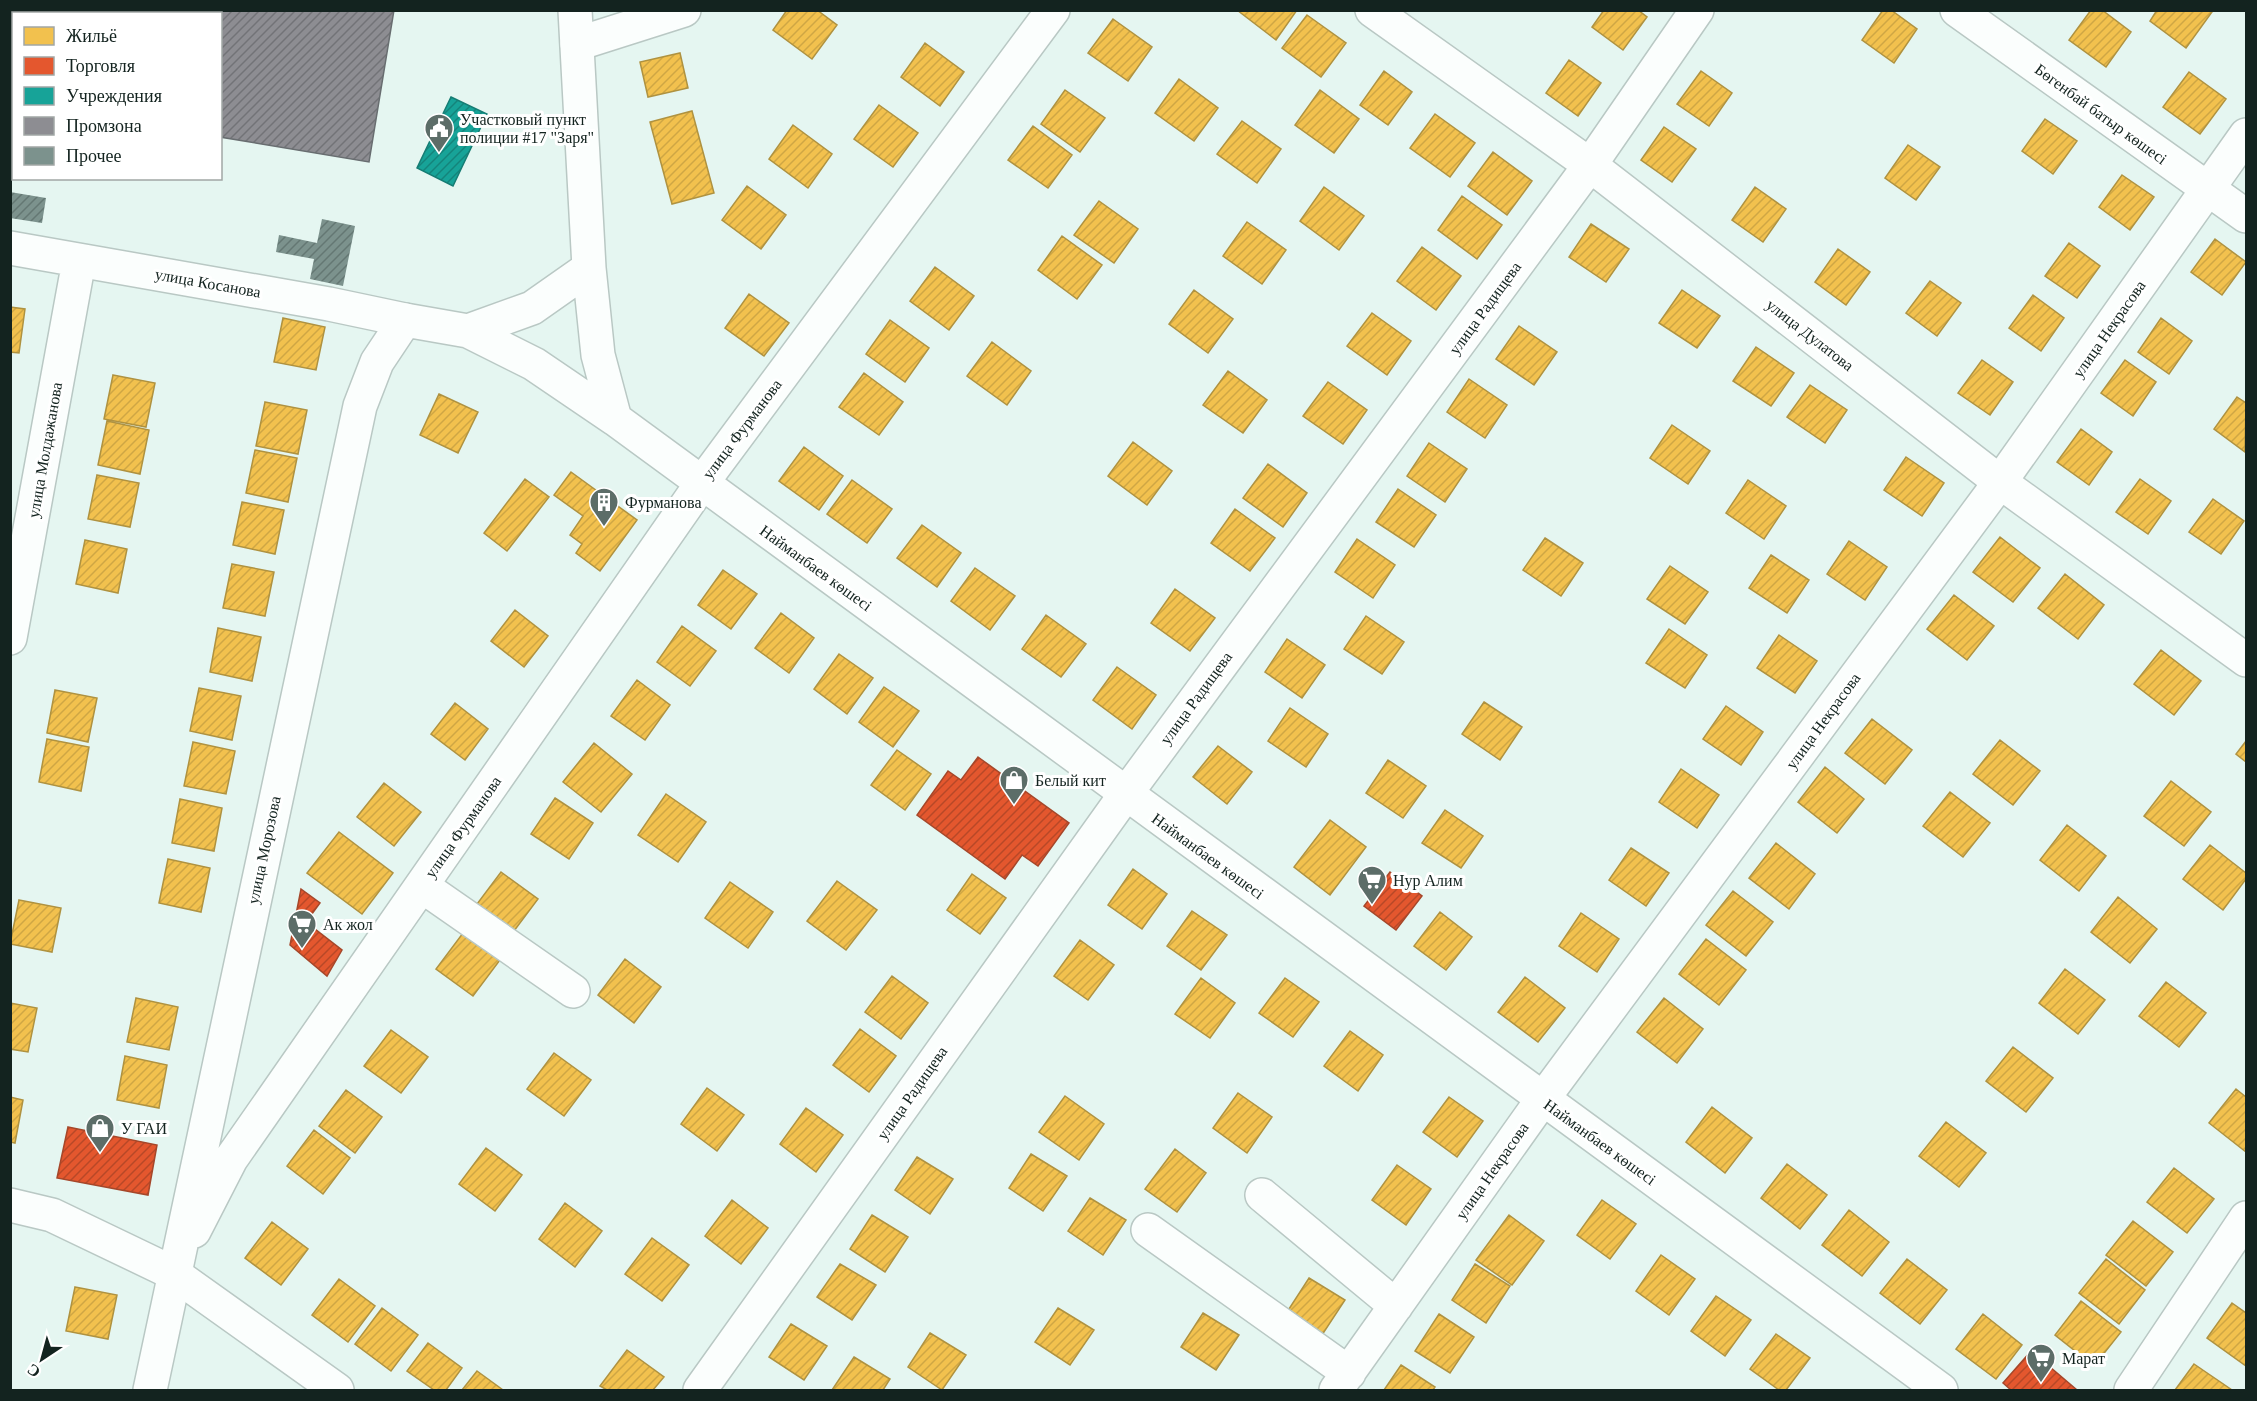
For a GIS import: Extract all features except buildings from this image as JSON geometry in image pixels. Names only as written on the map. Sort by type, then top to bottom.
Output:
[{"type":"street","points":[[574,10],[590,268],[598,355],[615,419]]},
{"type":"street","points":[[577,44],[684,10]]},
{"type":"street","name":"улица Фурманова","points":[[173,1273],[231,1159],[702,483],[1053,10]]},
{"type":"street","name":"улица Дулатова","points":[[1372,10],[1590,165],[2000,482],[2247,660]]},
{"type":"street","name":"улица Радищева","points":[[700,1390],[1125,795],[1590,165],[1697,10]]},
{"type":"street","name":"Бөгенбай батыр көшесі","points":[[1957,10],[2207,190],[2247,216]]},
{"type":"street","name":"улица Некрасова","points":[[1148,1230],[1342,1382],[1542,1100],[2000,482],[2247,135]]},
{"type":"street","name":"улица Косанова","points":[[10,248],[468,331]]},
{"type":"street","name":"улица Молдажанова","points":[[10,638],[79,261]]},
{"type":"street","points":[[468,331],[532,308],[590,268]]},
{"type":"street","name":"улица Морозова","points":[[150,1390],[173,1273],[360,406],[377,362],[405,320]]},
{"type":"street","name":"Найманбаев көшесі","points":[[468,331],[534,364],[615,419],[1125,795],[1941,1390]]},
{"type":"street","name":"улица Фурманова","points":[[422,886],[573,991]]},
{"type":"street","points":[[1262,1195],[1396,1306]]},
{"type":"street","points":[[10,1205],[52,1215],[173,1273],[337,1390]]},
{"type":"street","points":[[2131,1390],[2247,1218]]},
{"type":"place","name":"Участковый пункт полиции #17 \"Заря\"","points":[[439,154]]},
{"type":"place","name":"Фурманова","points":[[604,528]]},
{"type":"place","name":"Белый кит","points":[[1014,806]]},
{"type":"place","name":"Нур Алим","points":[[1372,906]]},
{"type":"place","name":"Ак жол","points":[[302,950]]},
{"type":"place","name":"У ГАИ","points":[[100,1154]]},
{"type":"place","name":"Марат","points":[[2041,1384]]}]
